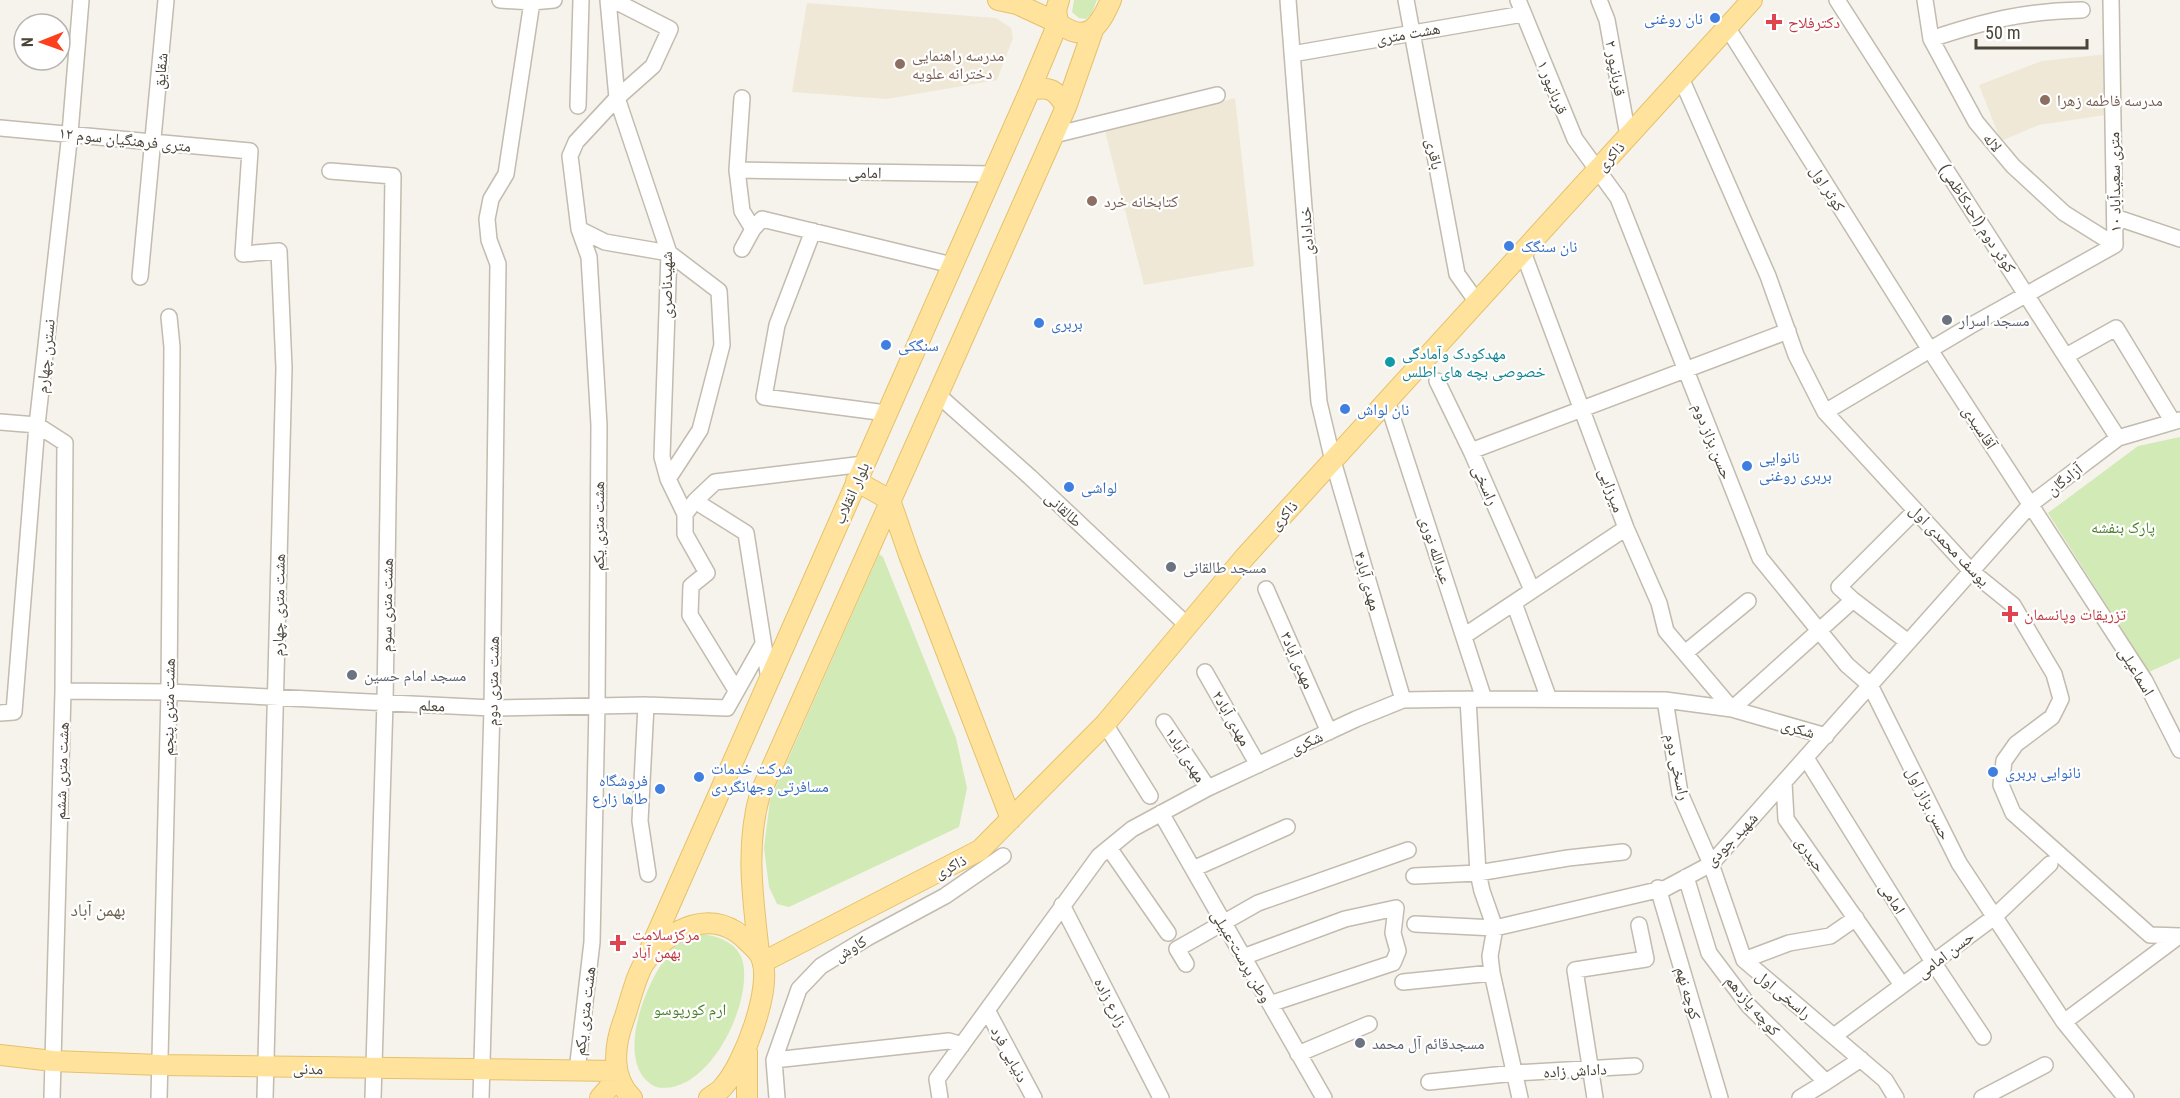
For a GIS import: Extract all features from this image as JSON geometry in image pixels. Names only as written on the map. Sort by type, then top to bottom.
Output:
[{"type":"main road","points":[[998,0],[1017,4],[1078,33],[1093,30]]},
{"type":"main road","points":[[1058,23],[1056,10],[1059,0]]},
{"type":"main road","points":[[747,1098],[747,1051],[762,989],[761,957],[752,889],[751,840],[760,794],[1054,135],[1093,30],[1102,20],[1111,0]]},
{"type":"main road","name":"ذاکری","points":[[761,957],[980,850],[1105,724],[1244,558],[1752,0]]},
{"type":"main road","name":"بلوار انقلاب","points":[[618,1073],[615,1061],[617,1044],[644,963],[1058,23]]},
{"type":"main road","points":[[1030,90],[1044,88],[1058,94],[1066,107]]},
{"type":"main road","points":[[860,473],[890,500],[1011,819]]},
{"type":"main road","points":[[644,963],[667,939],[689,926],[708,922],[727,926],[741,934],[761,957]]},
{"type":"main road","points":[[709,1098],[723,1087],[747,1051]]},
{"type":"main road","name":"مدنی","points":[[0,1055],[53,1061],[159,1065],[618,1073]]},
{"type":"main road","points":[[600,1098],[618,1073]]},
{"type":"main road","points":[[618,1073],[627,1093],[633,1098]]},
{"type":"street","name":"نسترن چهارم","points":[[7,713],[70,133],[81,0]]},
{"type":"street","name":"شقایق","points":[[140,277],[166,0]]},
{"type":"street","points":[[500,0],[532,2],[554,0]]},
{"type":"street","points":[[578,106],[581,0]]},
{"type":"street","points":[[608,0],[617,98]]},
{"type":"street","name":"هشت متری یکم","points":[[577,1071],[592,942],[599,425],[589,257],[579,229],[570,156],[576,142],[617,98],[653,66],[670,29],[613,0]]},
{"type":"street","name":"خدادادی","points":[[1288,0],[1319,402],[1333,461]]},
{"type":"street","name":"باقری","points":[[1406,0],[1458,274],[1477,302]]},
{"type":"street","name":"قربانپور ۲","points":[[1599,0],[1607,20],[1628,136]]},
{"type":"street","name":"کوثر دوم (احدکاظمی)","points":[[1837,0],[2118,438]]},
{"type":"street","name":"لاله","points":[[1925,0],[1931,39],[1976,122],[2013,166],[2064,213],[2115,245]]},
{"type":"street","name":"۱۰ متری سعیدآباد","points":[[1826,412],[2115,245],[2111,0]]},
{"type":"street","name":"هشت متری دوم","points":[[481,1098],[492,708],[498,264],[489,240],[486,219],[491,199],[506,174],[532,2]]},
{"type":"street","name":"هشت متری","points":[[1292,54],[1412,32],[1521,7]]},
{"type":"street","name":"قربانپور ۱","points":[[1521,7],[1575,139],[1598,170]]},
{"type":"street","points":[[1931,39],[2007,16],[2046,11],[2082,10]]},
{"type":"street","name":"کوثر اول","points":[[1727,27],[1930,350]]},
{"type":"street","name":"یوسف محمدی اول","points":[[1681,78],[1768,276],[1796,355],[1826,412],[1971,571],[2013,605],[2054,674],[2061,699],[2052,717],[2016,744],[2004,761],[2001,785],[2013,813],[2150,935],[2180,936]]},
{"type":"street","points":[[1054,135],[1217,95]]},
{"type":"street","name":"شهید‌ناصری","points":[[617,98],[669,253],[662,457],[668,479],[685,514],[685,534],[707,573],[692,586],[690,615],[736,690]]},
{"type":"street","points":[[742,98],[737,170],[742,211],[753,229]]},
{"type":"street","name":"۱۲ متری فرهنگیان سوم","points":[[0,128],[250,151]]},
{"type":"street","name":"هشت متری چهارم","points":[[250,151],[243,254],[279,251],[284,368],[265,1098]]},
{"type":"street","name":"امامی","points":[[737,170],[993,174]]},
{"type":"street","name":"حسن بزاز دوم","points":[[1598,170],[1618,198],[1760,558],[1847,666],[1870,686]]},
{"type":"street","name":"هشت متری سوم","points":[[330,171],[393,176],[385,702],[373,1098]]},
{"type":"street","points":[[2115,217],[2180,239]]},
{"type":"street","points":[[742,249],[753,229],[762,219],[952,265]]},
{"type":"street","points":[[579,229],[605,242],[669,253],[719,291],[722,345],[700,430],[668,479]]},
{"type":"street","points":[[813,231],[777,325],[764,396],[886,413]]},
{"type":"street","name":"میرزایی","points":[[1523,252],[1626,528],[1659,603],[1666,631],[1732,709]]},
{"type":"street","name":"هشت متری پنجم","points":[[159,1098],[169,692],[172,347],[169,317]]},
{"type":"street","points":[[2066,356],[2116,328],[2176,421]]},
{"type":"street","points":[[1471,451],[1788,331]]},
{"type":"street","name":"آقاسیدی","points":[[1930,350],[2031,504]]},
{"type":"street","name":"راسخی","points":[[1437,381],[1471,451],[1532,591]]},
{"type":"street","name":"طالقانی","points":[[937,394],[1030,477],[1188,626]]},
{"type":"street","name":"عبدالله نوری","points":[[1387,401],[1484,699]]},
{"type":"street","name":"آزادگان","points":[[1971,571],[2031,504],[2118,438],[2176,421]]},
{"type":"street","points":[[0,422],[37,425]]},
{"type":"street","name":"هشت متری ششم","points":[[37,425],[65,443],[63,691],[52,1098]]},
{"type":"street","name":"مهدی آباد۴","points":[[1333,461],[1403,700]]},
{"type":"street","points":[[685,514],[715,482],[860,473]]},
{"type":"street","points":[[695,501],[746,533],[769,679]]},
{"type":"street","name":"اسماعیلی","points":[[2031,504],[2145,681],[2180,750]]},
{"type":"street","points":[[1908,642],[1839,587],[1915,511]]},
{"type":"street","points":[[1464,636],[1626,528]]},
{"type":"street","name":"شهید جودی","points":[[1415,924],[1495,928],[1658,888],[1666,888],[1711,864],[1971,571]]},
{"type":"street","name":"مهدی آباد۳","points":[[1266,589],[1329,732]]},
{"type":"street","points":[[1732,709],[1853,600]]},
{"type":"street","points":[[1685,653],[1748,601]]},
{"type":"street","points":[[1514,603],[1550,699]]},
{"type":"street","name":"معلم","points":[[63,691],[169,692],[492,708],[597,705],[727,708],[763,644]]},
{"type":"street","name":"مهدی آباد۲","points":[[1205,672],[1258,765]]},
{"type":"street","name":"حسن بزاز اول","points":[[1870,686],[1959,864],[2064,1022],[2127,1098]]},
{"type":"street","points":[[1468,699],[1478,873],[1484,899],[1495,928],[1490,956],[1492,973],[1520,1098]]},
{"type":"street","name":"شکری","points":[[940,1098],[937,1079],[1099,856],[1132,829],[1208,788],[1403,700],[1665,700],[1732,709],[1826,736]]},
{"type":"street","name":"راسخی دوم","points":[[1665,700],[1680,793],[1711,864]]},
{"type":"street","points":[[646,705],[639,820],[648,874]]},
{"type":"street","name":"مهدی آباد۱","points":[[1164,722],[1208,788]]},
{"type":"street","points":[[1105,724],[1150,796]]},
{"type":"street","name":"امامی","points":[[1806,758],[1933,962],[1983,1037]]},
{"type":"street","name":"حیدری","points":[[1784,783],[1786,819],[1902,985]]},
{"type":"street","name":"وطن پرست-عبیلی","points":[[1161,813],[1324,1098]]},
{"type":"street","points":[[1192,869],[1287,827]]},
{"type":"street","points":[[1109,848],[1168,933]]},
{"type":"street","points":[[1186,964],[1177,949],[1258,903],[1408,850]]},
{"type":"street","points":[[1414,876],[1478,873],[1568,858],[1623,852]]},
{"type":"street","name":"کاوش","points":[[777,1098],[774,1060],[799,989],[821,966],[945,896],[1003,856]]},
{"type":"street","name":"راسخی اول","points":[[1711,864],[1744,960],[1885,1080],[1896,1098]]},
{"type":"street","name":"حسن امامی","points":[[1834,1036],[1993,918],[2050,864]]},
{"type":"street","name":"کوچه یازدهم","points":[[1686,877],[1709,953],[1749,1006],[1826,1082]]},
{"type":"street","name":"کوچه نهم","points":[[1658,888],[1720,1098]]},
{"type":"street","name":"زارع زاده","points":[[1062,905],[1161,1098]]},
{"type":"street","points":[[1243,957],[1345,920],[1396,908],[1393,933],[1398,951],[1394,963],[1270,1004]]},
{"type":"street","points":[[1744,960],[1789,943],[1830,936],[1856,918]]},
{"type":"street","points":[[1596,1098],[1575,970],[1646,959],[1639,925]]},
{"type":"street","points":[[2064,1022],[2180,936]]},
{"type":"street","points":[[1403,982],[1492,973]]},
{"type":"street","name":"دنیایی فرد","points":[[987,1010],[1034,1098]]},
{"type":"street","points":[[1298,1054],[1369,1024]]},
{"type":"street","points":[[774,1060],[950,1041],[962,1045]]},
{"type":"street","points":[[1800,1098],[1861,1059]]},
{"type":"street","points":[[1982,1098],[2045,1065]]},
{"type":"street","name":"داداش زاده","points":[[1430,1082],[1515,1073],[1635,1066]]},
{"type":"shaded area","name":"مدرسه راهنمایی دخترانه علویه","points":[[807,3],[996,18],[1011,28],[1013,38],[997,80],[887,99],[792,92]]},
{"type":"shaded area","name":"مدرسه فاطمه زهرا","points":[[2107,54],[2105,115],[2039,125],[2001,141],[1979,85],[2042,61]]},
{"type":"shaded area","points":[[1235,98],[1254,266],[1144,285],[1105,131]]},
{"type":"green space","points":[[1074,0],[1097,0],[1091,15],[1086,19],[1079,18],[1072,12]]},
{"type":"green space","name":"پارک بنفشه","points":[[2180,437],[2180,658],[2149,672],[2048,513],[2138,446]]},
{"type":"green space","points":[[879,554],[883,557],[956,738],[967,788],[959,827],[789,907],[777,904],[769,887],[764,848],[770,800]]},
{"type":"green space","name":"ارم کورپوسو","points":[[701,934],[726,941],[739,953],[744,976],[742,997],[724,1042],[710,1062],[694,1077],[675,1086],[656,1087],[642,1075],[635,1058],[635,1037],[639,1014],[657,971],[669,954],[682,940]]},
{"type":"place","name":"نان روغنی","points":[[1715,18]]},
{"type":"place","name":"دکترفلاح","points":[[1774,22]]},
{"type":"place","name":"مدرسه راهنمایی دخترانه علویه","points":[[900,64]]},
{"type":"place","name":"مدرسه فاطمه زهرا","points":[[2045,100]]},
{"type":"place","name":"کتابخانه خرد","points":[[1092,201]]},
{"type":"place","name":"نان سنگک","points":[[1509,246]]},
{"type":"place","name":"مسجد اسرار","points":[[1947,320]]},
{"type":"place","name":"بربری","points":[[1039,323]]},
{"type":"place","name":"سنگکی","points":[[886,345]]},
{"type":"place","name":"مهدکودک وآمادگی خصوصی بچه های اطلس","points":[[1390,362]]},
{"type":"place","name":"نان لواش","points":[[1345,409]]},
{"type":"place","name":"نانوایی بربری روغنی","points":[[1747,466]]},
{"type":"place","name":"لواشی","points":[[1069,487]]},
{"type":"place","name":"مسجد طالقانی","points":[[1171,567]]},
{"type":"place","name":"تزریقات وپانسمان","points":[[2010,614]]},
{"type":"place","name":"مسجد امام حسین","points":[[352,675]]},
{"type":"place","name":"نانوایی بربری","points":[[1993,772]]},
{"type":"place","name":"شرکت خدمات مسافرتی وجهانگردی","points":[[699,777]]},
{"type":"place","name":"فروشگاه طاها زارع","points":[[660,789]]},
{"type":"place","name":"مرکزسلامت بهمن آباد","points":[[618,943]]},
{"type":"place","name":"مسجدقائم آل محمد","points":[[1360,1043]]},
{"type":"district","name":"بهمن آباد","points":[[98,910]]}]
